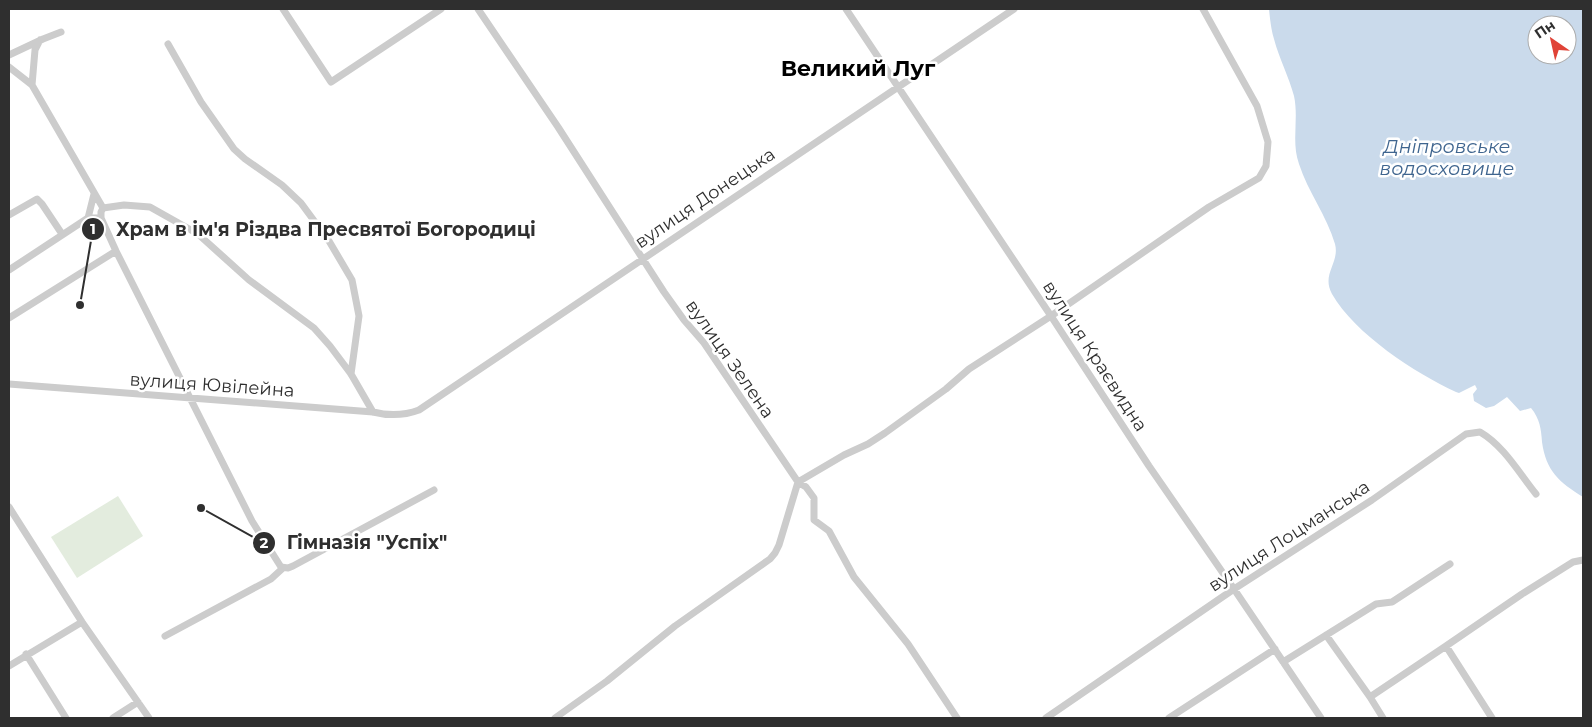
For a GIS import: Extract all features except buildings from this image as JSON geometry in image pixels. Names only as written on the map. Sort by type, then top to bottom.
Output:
[{"type":"street","points":[[283,9],[331,82],[441,9]]},
{"type":"street","name":"вулиця Зелена","points":[[478,9],[664,292],[684,320],[704,343],[798,482],[806,487],[814,498],[814,520],[829,531],[854,576],[908,644],[957,718]]},
{"type":"street","name":"вулиця Краєвидна","points":[[846,9],[1149,466],[1321,718]]},
{"type":"street","name":"вулиця Донецька","points":[[413,412],[419,410],[1014,9]]},
{"type":"street","points":[[555,718],[607,681],[675,626],[770,559],[778,545],[798,482],[879,437],[946,390],[963,374],[1209,207],[1259,178],[1266,166],[1268,142],[1257,106],[1203,9]]},
{"type":"street","points":[[9,55],[62,32]]},
{"type":"street","points":[[32,84],[35,50],[40,40]]},
{"type":"street","points":[[168,44],[201,102],[234,148],[245,159],[282,185],[301,203],[329,241],[352,280],[359,316],[351,374]]},
{"type":"street","points":[[26,47],[34,58]]},
{"type":"street","points":[[9,67],[32,84],[69,147],[102,208],[101,218],[116,251],[189,398],[252,521],[279,565],[283,568]]},
{"type":"street","points":[[88,218],[94,194]]},
{"type":"street","points":[[9,215],[37,199],[41,202],[62,234]]},
{"type":"street","points":[[102,208],[124,205],[150,207],[198,234],[249,280],[314,328],[351,374],[373,412]]},
{"type":"street","points":[[9,270],[88,218],[101,218]]},
{"type":"street","points":[[9,318],[116,251]]},
{"type":"street","name":"вулиця Ювілейна","points":[[9,384],[373,412],[392,416],[413,412]]},
{"type":"street","name":"вулиця Лоцманська","points":[[1046,718],[1234,589],[1372,500],[1466,434],[1480,432],[1488,436],[1500,448],[1536,494]]},
{"type":"street","points":[[165,636],[270,579],[283,568],[293,566],[434,490]]},
{"type":"street","points":[[9,507],[82,622],[148,718]]},
{"type":"street","points":[[1370,697],[1522,594],[1573,562],[1583,560]]},
{"type":"street","points":[[1283,662],[1376,604],[1392,602],[1450,564]]},
{"type":"street","points":[[9,666],[26,654],[82,622]]},
{"type":"street","points":[[1326,635],[1383,718]]},
{"type":"street","points":[[1446,646],[1492,718]]},
{"type":"street","points":[[1170,718],[1275,650]]},
{"type":"street","points":[[26,654],[66,718]]},
{"type":"street","points":[[113,718],[138,702]]},
{"type":"shaded area","points":[[118,496],[143,536],[77,578],[51,537]]},
{"type":"water","name":"Дніпровське водосховище","points":[[1269,9],[1583,9],[1583,497],[1561,481],[1550,468],[1544,452],[1540,424],[1531,408],[1520,411],[1507,397],[1494,406],[1486,408],[1474,401],[1473,394],[1477,389],[1475,385],[1459,393],[1440,384],[1387,351],[1355,324],[1342,309],[1329,287],[1329,274],[1336,251],[1335,244],[1299,164],[1295,139],[1296,113],[1294,96],[1272,32]]},
{"type":"place","name":"Храм в ім'я Різдва Пресвятої Богородиці","points":[[80,305]]},
{"type":"place","name":"Гімназія \"Успіх\"","points":[[201,508]]},
{"type":"district","name":"Великий Луг","points":[[858,68]]}]
